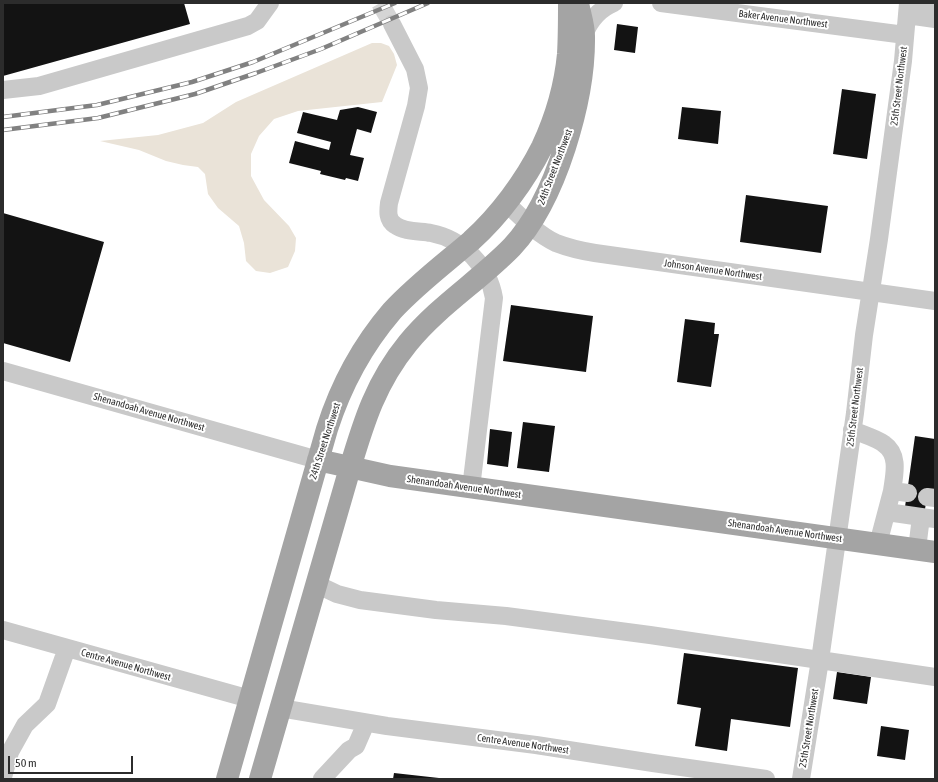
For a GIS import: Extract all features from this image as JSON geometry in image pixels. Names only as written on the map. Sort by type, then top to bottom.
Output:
[{"type":"main road","name":"24th Street Northwest","points":[[227,779],[331,415],[350,371],[366,343],[393,311],[423,281],[477,234],[506,203],[528,170],[541,148],[552,124],[560,94],[568,55],[569,3]]},
{"type":"main road","name":"24th Street Northwest","points":[[260,779],[365,417],[376,392],[392,364],[408,342],[432,317],[513,246],[530,225],[543,201],[563,152],[573,119],[581,83],[584,35],[578,3]]},
{"type":"main road","name":"Shenandoah Avenue Northwest","points":[[318,460],[390,476],[926,551]]},
{"type":"street","points":[[3,90],[39,86],[248,26],[257,21],[270,3]]},
{"type":"street","points":[[584,35],[588,25],[599,12],[614,3]]},
{"type":"street","name":"Baker Avenue Northwest","points":[[661,3],[905,34]]},
{"type":"street","points":[[908,9],[935,7]]},
{"type":"street","points":[[908,9],[935,19]]},
{"type":"street","name":"25th Street Northwest","points":[[801,779],[820,660],[881,224],[908,9]]},
{"type":"street","points":[[392,24],[415,69],[419,88],[416,106],[389,203],[388,212],[390,220],[396,226],[444,236],[463,246],[485,272],[492,284],[494,298],[471,488]]},
{"type":"street","name":"Johnson Avenue Northwest","points":[[506,203],[540,234],[556,243],[572,248],[595,253],[935,302]]},
{"type":"street","name":"Shenandoah Avenue Northwest","points":[[3,371],[318,460]]},
{"type":"street","points":[[852,430],[884,444],[893,454],[900,492],[887,512],[878,544]]},
{"type":"street","points":[[887,512],[928,518],[926,551]]},
{"type":"street","points":[[316,584],[337,594],[360,600],[436,610],[506,616],[658,636],[935,677]]},
{"type":"street","name":"Centre Avenue Northwest","points":[[3,630],[250,699]]},
{"type":"street","points":[[3,777],[10,752],[25,725],[47,704],[67,648]]},
{"type":"street","name":"Centre Avenue Northwest","points":[[280,708],[366,723],[536,745],[653,764],[766,779]]},
{"type":"street","points":[[322,779],[349,750],[356,746],[366,723]]},
{"type":"shaded area","points":[[372,43],[381,43],[389,46],[394,54],[397,65],[382,102],[298,111],[274,119],[259,136],[251,154],[251,176],[264,200],[289,226],[296,238],[295,251],[288,267],[270,273],[256,271],[246,261],[244,243],[239,226],[218,208],[208,194],[205,174],[198,167],[166,161],[139,150],[100,141],[158,135],[203,123],[236,102]]},
{"type":"building","points":[[3,3],[184,3],[190,24],[3,76]]},
{"type":"building","points":[[617,24],[638,27],[635,53],[614,50]]},
{"type":"building","points":[[842,89],[876,94],[867,159],[833,154]]},
{"type":"building","points":[[358,107],[377,112],[371,133],[357,129],[350,155],[364,158],[358,181],[346,178],[345,180],[320,174],[321,171],[289,163],[295,141],[329,150],[331,142],[297,133],[303,112],[337,120],[340,110]]},
{"type":"building","points":[[682,107],[721,111],[718,144],[678,139]]},
{"type":"building","points":[[746,195],[828,206],[821,253],[740,242]]},
{"type":"building","points":[[3,213],[104,242],[70,362],[3,343]]},
{"type":"building","points":[[511,305],[593,316],[586,372],[503,361]]},
{"type":"building","points":[[685,319],[715,323],[714,334],[719,334],[711,387],[677,382]]},
{"type":"building","points":[[523,422],[555,426],[549,472],[517,468]]},
{"type":"building","points":[[490,429],[512,432],[508,467],[487,464]]},
{"type":"building","points":[[915,436],[935,439],[935,490],[928,489],[924,516],[904,514]]},
{"type":"building","points":[[684,653],[798,668],[790,727],[731,719],[727,751],[695,746],[701,708],[677,704]]},
{"type":"building","points":[[837,672],[871,677],[867,704],[833,699]]},
{"type":"building","points":[[881,726],[909,730],[905,760],[877,756]]},
{"type":"building","points":[[394,773],[439,778],[439,779],[393,779]]},
{"type":"tunnel","points":[[380,3],[392,24]]},
{"type":"railway","points":[[3,117],[97,105],[192,82],[253,62],[395,3]]},
{"type":"railway","points":[[3,130],[98,118],[195,94],[321,49],[428,3]]}]
